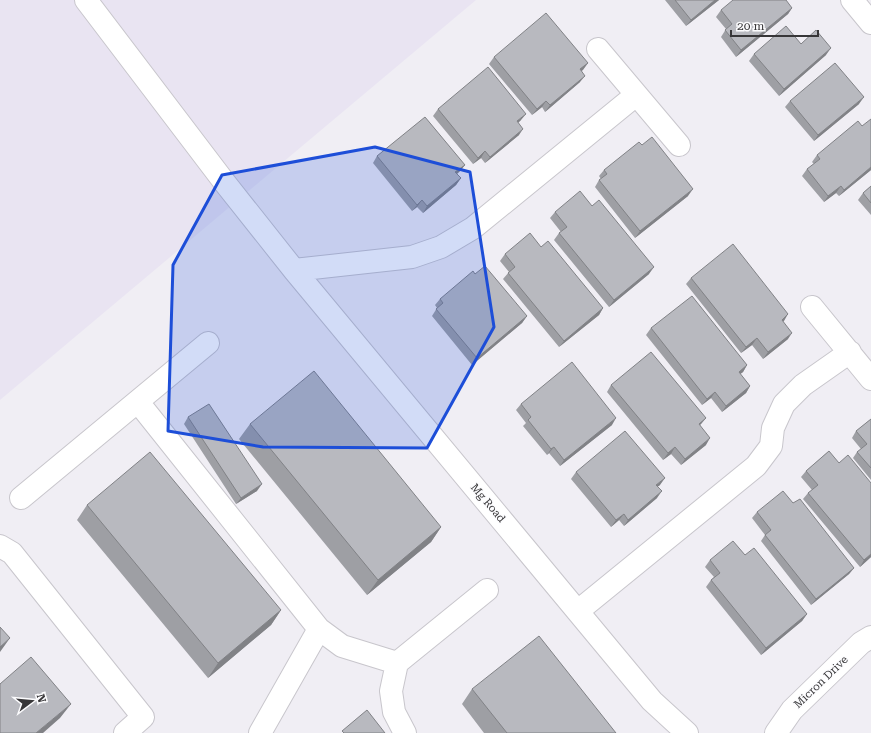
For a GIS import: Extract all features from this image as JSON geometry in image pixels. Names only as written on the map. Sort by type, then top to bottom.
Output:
[{"type":"street","name":"Mg Road","points":[[86,0],[225,183],[294,270],[652,701],[686,733]]},
{"type":"street","points":[[852,0],[871,23]]},
{"type":"street","points":[[598,49],[679,145]]},
{"type":"street","points":[[294,270],[412,257],[441,247],[473,228],[636,95]]},
{"type":"street","points":[[812,307],[871,379]]},
{"type":"street","points":[[21,498],[208,343]]},
{"type":"street","points":[[578,611],[756,466],[771,446],[773,428],[784,404],[803,385],[850,352]]},
{"type":"street","points":[[138,402],[320,629],[342,646],[397,663]]},
{"type":"street","points":[[0,546],[12,553],[143,718],[125,733]]},
{"type":"street","points":[[405,733],[394,712],[391,691],[397,663],[487,590]]},
{"type":"street","points":[[260,733],[320,629]]},
{"type":"street","name":"Micron Drive","points":[[776,733],[792,710],[861,643],[871,637]]},
{"type":"highlighted area","points":[[375,147],[470,172],[494,327],[427,448],[263,447],[168,431],[173,265],[222,175]]},
{"type":"shaded area","points":[[0,0],[476,0],[0,400]]},
{"type":"building","points":[[675,0],[715,0],[691,20]]},
{"type":"building","points":[[733,0],[786,0],[792,8],[741,50],[725,30],[732,24],[721,10]]},
{"type":"building","points":[[546,13],[588,63],[580,69],[585,76],[550,105],[546,101],[537,109],[494,57]]},
{"type":"building","points":[[786,26],[801,44],[816,30],[831,48],[784,89],[754,54]]},
{"type":"building","points":[[835,63],[864,97],[818,135],[790,101]]},
{"type":"building","points":[[488,67],[526,114],[517,121],[523,129],[490,157],[485,151],[478,158],[438,109]]},
{"type":"building","points":[[425,117],[465,165],[455,172],[461,178],[427,206],[422,200],[417,205],[377,156]]},
{"type":"building","points":[[871,119],[871,167],[844,190],[841,186],[828,196],[807,169],[820,159],[817,155],[858,121],[862,126]]},
{"type":"building","points":[[652,137],[693,189],[640,231],[599,180],[607,174],[604,170],[639,142],[642,145]]},
{"type":"building","points":[[871,186],[871,203],[863,193]]},
{"type":"building","points":[[580,191],[592,206],[599,200],[654,267],[614,300],[559,233],[567,227],[555,212]]},
{"type":"building","points":[[530,233],[541,247],[548,241],[603,308],[564,341],[508,273],[515,267],[505,254]]},
{"type":"building","points":[[733,244],[788,314],[782,320],[792,333],[768,352],[757,338],[746,347],[691,278]]},
{"type":"building","points":[[485,266],[527,316],[477,358],[436,309],[443,303],[440,299],[473,271],[475,274]]},
{"type":"building","points":[[692,296],[747,365],[739,372],[750,386],[726,406],[715,392],[707,399],[651,328]]},
{"type":"building","points":[[651,352],[706,418],[699,424],[710,438],[685,459],[675,447],[668,453],[611,385]]},
{"type":"building","points":[[572,362],[616,418],[564,460],[554,447],[551,449],[528,420],[531,417],[521,404]]},
{"type":"building","points":[[314,371],[441,527],[378,580],[250,424]]},
{"type":"building","points":[[209,404],[262,484],[241,498],[188,417]]},
{"type":"building","points":[[871,419],[871,468],[857,452],[867,444],[856,431]]},
{"type":"building","points":[[625,431],[665,478],[656,485],[662,491],[628,520],[624,514],[616,520],[576,472]]},
{"type":"building","points":[[829,451],[839,463],[848,455],[871,483],[871,554],[864,560],[808,493],[818,485],[806,471]]},
{"type":"building","points":[[150,452],[281,610],[218,663],[87,505]]},
{"type":"building","points":[[783,491],[793,503],[800,499],[854,568],[816,599],[765,535],[771,530],[757,512]]},
{"type":"building","points":[[733,541],[745,555],[754,548],[807,614],[766,648],[711,580],[720,573],[710,560]]},
{"type":"building","points":[[0,627],[10,638],[0,647]]},
{"type":"building","points":[[539,636],[616,733],[507,733],[472,689]]},
{"type":"building","points":[[31,657],[71,704],[36,733],[0,733],[0,684]]},
{"type":"building","points":[[367,710],[385,733],[344,733],[342,731]]}]
